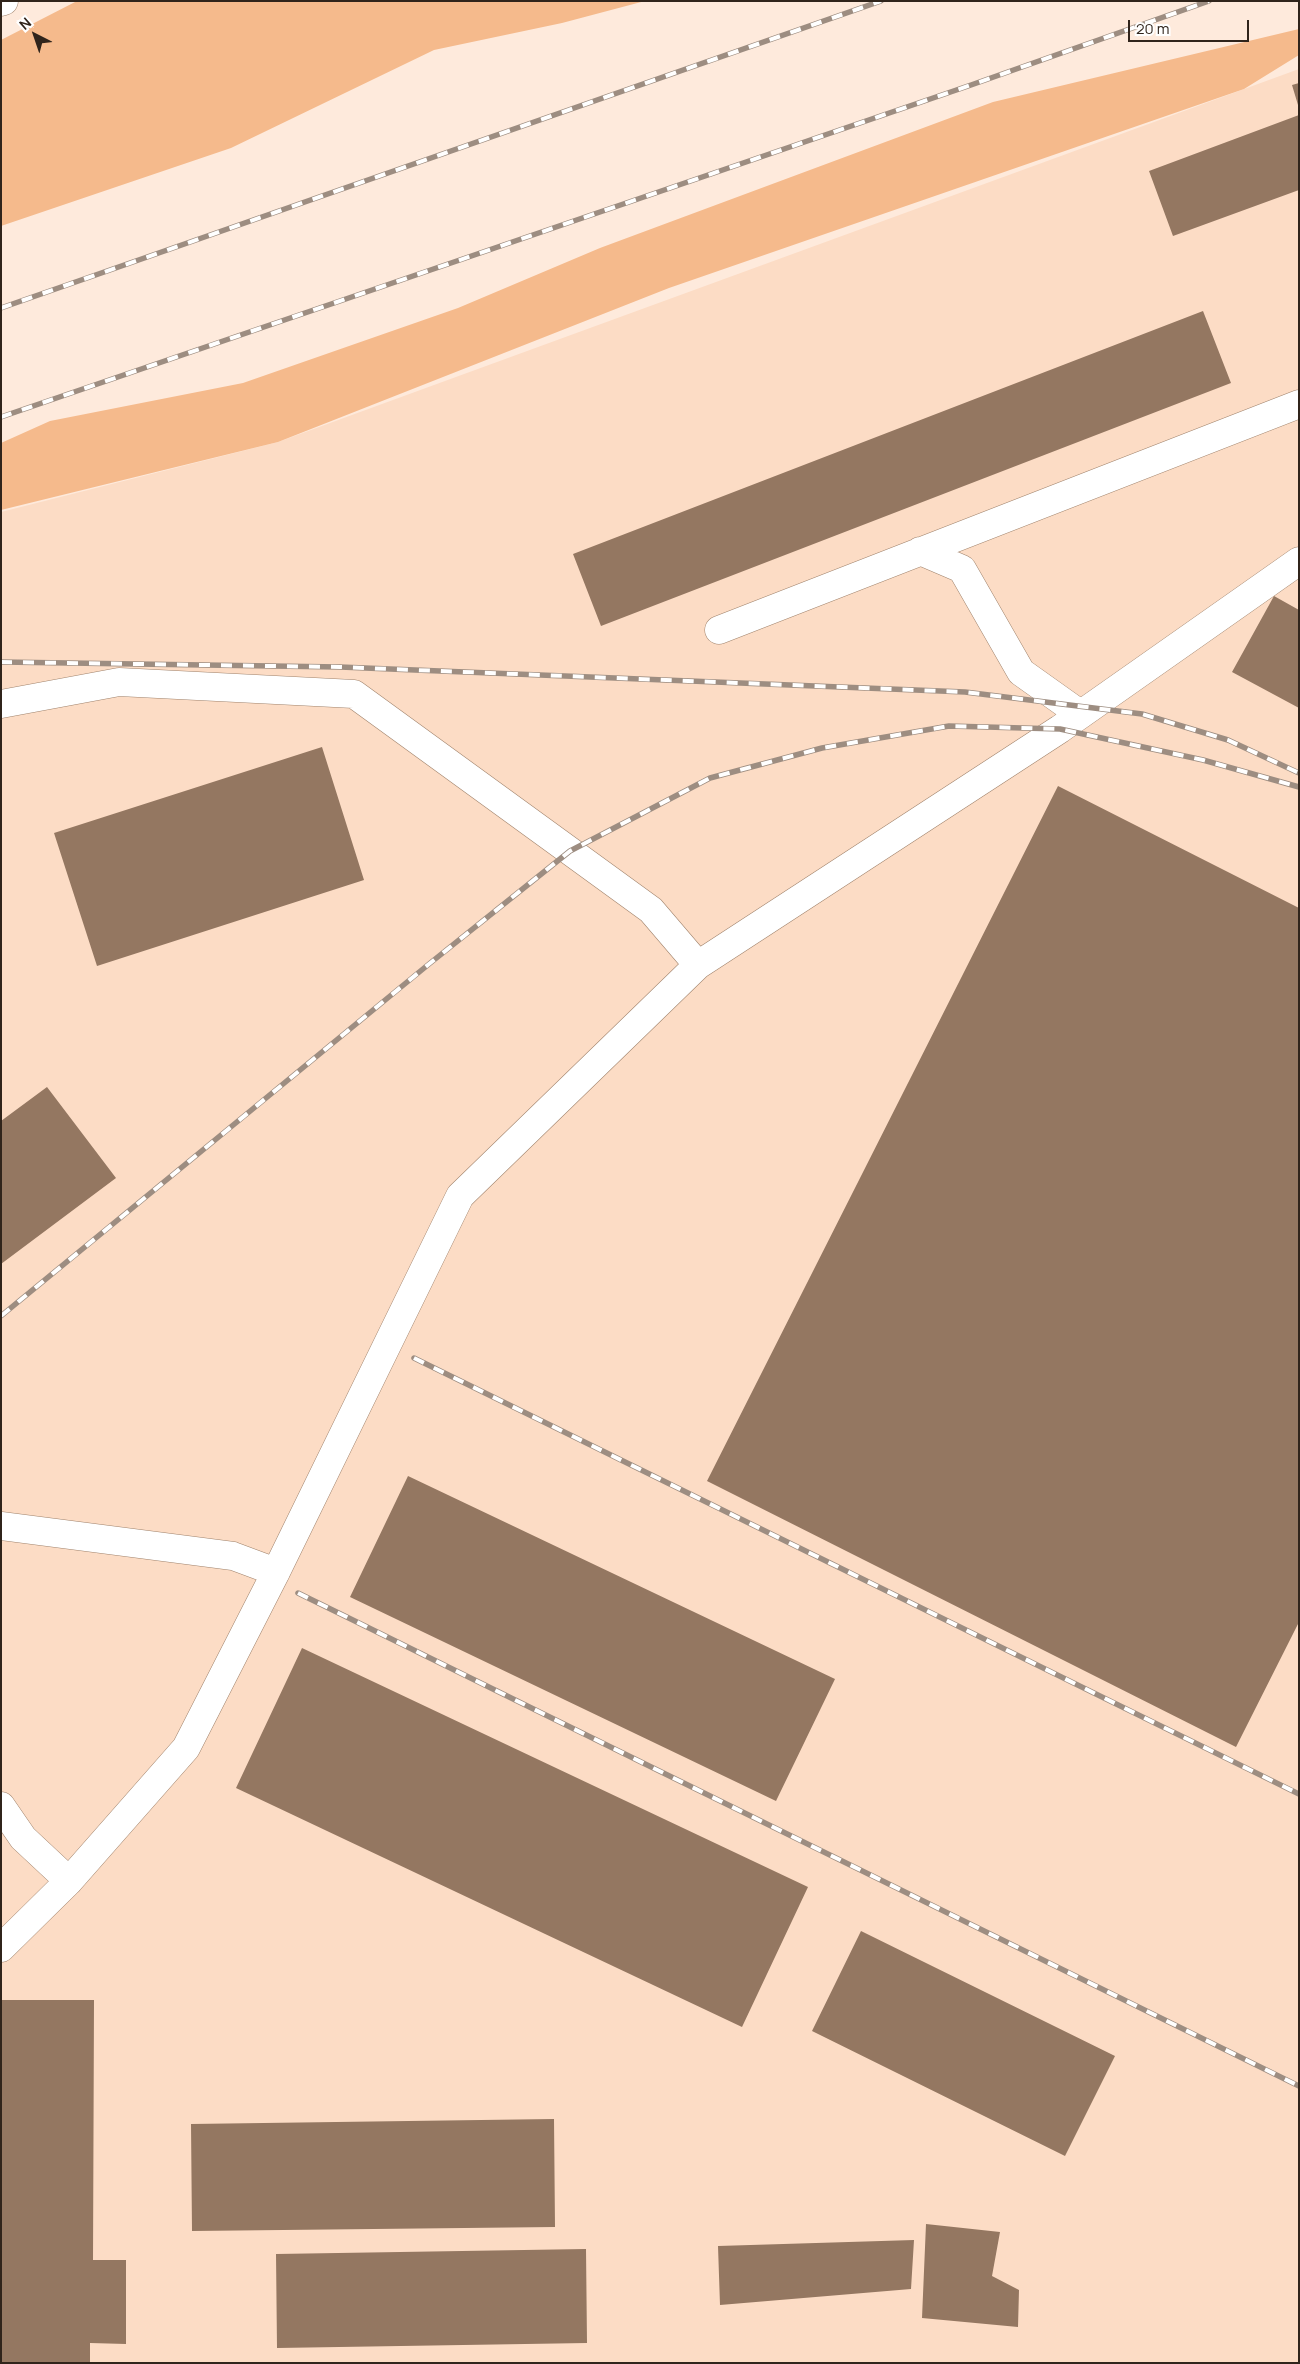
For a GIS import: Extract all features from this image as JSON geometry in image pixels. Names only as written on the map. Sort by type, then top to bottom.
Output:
[{"type":"lane","points":[[719,630],[1299,404]]},
{"type":"lane","points":[[920,551],[962,569],[1021,672],[1080,714]]},
{"type":"lane","points":[[1,1948],[69,1881],[186,1748],[276,1572],[460,1196],[698,965],[1080,714],[1299,561]]},
{"type":"lane","points":[[1,704],[119,682],[354,694],[650,910],[698,965]]},
{"type":"lane","points":[[1,1526],[233,1556],[276,1572]]},
{"type":"lane","points":[[1,1806],[23,1838],[69,1881]]},
{"type":"shaded area","points":[[77,1],[645,1],[562,23],[434,50],[231,148],[1,226],[1,40]]},
{"type":"shaded area","points":[[1299,29],[1299,55],[1244,89],[669,288],[278,442],[1,510],[1,443],[50,421],[243,383],[458,308],[600,248],[993,102]]},
{"type":"shaded area","points":[[1299,69],[1299,2363],[1,2363],[1,512],[278,442]]},
{"type":"building","points":[[1299,83],[1299,105],[1298,105],[1292,85]]},
{"type":"building","points":[[1299,115],[1299,190],[1173,236],[1149,171]]},
{"type":"building","points":[[1203,311],[1231,383],[601,626],[573,554]]},
{"type":"building","points":[[1274,596],[1299,610],[1299,708],[1232,672]]},
{"type":"building","points":[[322,747],[364,880],[97,966],[54,833]]},
{"type":"building","points":[[1058,786],[1299,908],[1299,1622],[1236,1747],[707,1481]]},
{"type":"building","points":[[47,1087],[116,1178],[1,1264],[1,1121]]},
{"type":"building","points":[[408,1476],[835,1679],[776,1801],[350,1597]]},
{"type":"building","points":[[302,1648],[808,1887],[742,2027],[236,1788]]},
{"type":"building","points":[[861,1931],[1115,2056],[1065,2156],[812,2031]]},
{"type":"building","points":[[1,2000],[94,2000],[93,2260],[126,2260],[126,2344],[90,2343],[90,2363],[1,2363]]},
{"type":"building","points":[[554,2119],[555,2227],[192,2231],[191,2124]]},
{"type":"building","points":[[926,2224],[1000,2232],[992,2276],[1019,2290],[1018,2327],[922,2318]]},
{"type":"building","points":[[914,2240],[911,2289],[720,2305],[718,2246]]},
{"type":"building","points":[[586,2249],[587,2343],[277,2348],[276,2254]]},
{"type":"railway","points":[[1,308],[881,1]]},
{"type":"railway","points":[[1,417],[971,85],[1209,1]]},
{"type":"railway","points":[[1,662],[340,667],[965,692],[1142,714],[1228,740],[1299,773]]},
{"type":"railway","points":[[1,1316],[429,964],[570,851],[710,778],[822,748],[949,726],[1060,729],[1203,760],[1299,787]]},
{"type":"railway","points":[[414,1358],[1299,1794]]},
{"type":"railway","points":[[298,1593],[1299,2086]]}]
